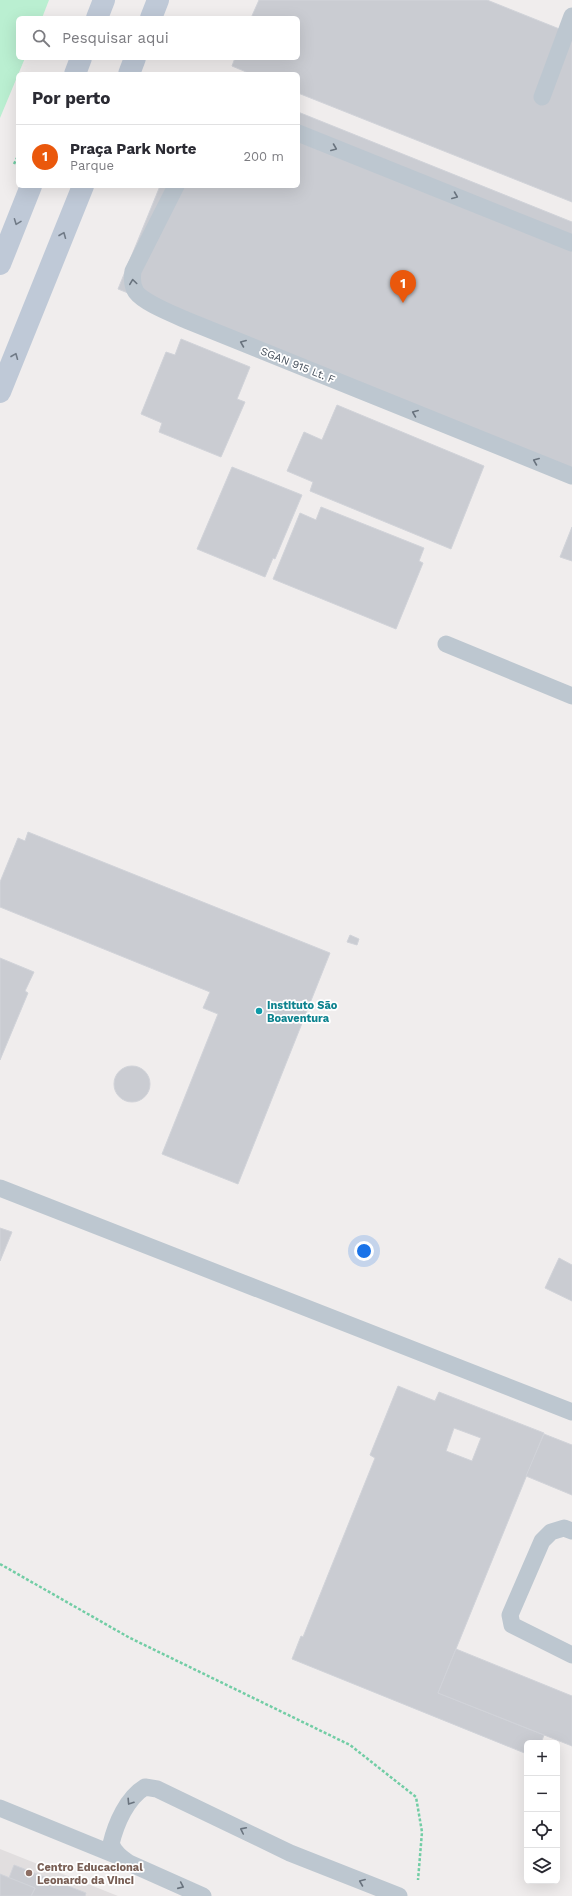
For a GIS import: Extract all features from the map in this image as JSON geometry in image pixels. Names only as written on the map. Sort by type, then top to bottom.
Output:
[{"type":"street","points":[[98,16],[104,0]]},
{"type":"street","points":[[152,16],[158,0]]},
{"type":"street","points":[[76,72],[80,60]]},
{"type":"street","points":[[130,72],[134,60]]},
{"type":"street","points":[[0,264],[30,188]]},
{"type":"street","points":[[0,392],[82,188]]},
{"type":"lane","points":[[542,97],[572,16]]},
{"type":"lane","points":[[300,134],[572,243]]},
{"type":"lane","name":"SGAN 915 Lt. F","points":[[175,188],[133,271],[133,284],[136,292],[142,298],[186,320],[572,476]]},
{"type":"lane","points":[[446,644],[572,696]]},
{"type":"lane","points":[[0,1188],[572,1412]]},
{"type":"lane","points":[[572,1531],[564,1528],[551,1532],[542,1541],[510,1615],[512,1625],[572,1655]]},
{"type":"lane","points":[[120,1857],[111,1844],[114,1832],[130,1802],[137,1792],[145,1787],[157,1789],[290,1853],[399,1896]]},
{"type":"lane","points":[[0,1808],[120,1857],[203,1896]]},
{"type":"path","points":[[0,1564],[130,1638],[350,1745],[416,1797],[422,1832],[418,1882]]},
{"type":"shaded area","name":"Centro Educacional Leonardo da Vinci","points":[[0,1849],[118,1896],[0,1896]]},
{"type":"green space","points":[[0,0],[49,0],[43,16],[16,16],[16,60],[24,60],[19,72],[16,72],[16,80],[0,118]]},
{"type":"building","points":[[259,0],[487,0],[572,34],[572,202],[300,94],[300,72],[246,72],[232,66],[234,60],[300,60],[300,16],[252,16]]},
{"type":"building","points":[[300,113],[572,222],[572,471],[118,289],[159,188],[300,188]]},
{"type":"building","points":[[181,339],[250,367],[237,399],[245,402],[221,457],[159,432],[162,423],[141,414],[166,352],[175,355]]},
{"type":"building","points":[[337,405],[484,466],[451,549],[310,491],[313,482],[287,471],[304,432],[322,440]]},
{"type":"building","points":[[232,467],[302,495],[275,559],[273,558],[265,577],[197,549]]},
{"type":"building","points":[[321,507],[424,548],[419,561],[423,563],[396,629],[273,579],[300,513],[316,520]]},
{"type":"building","points":[[572,527],[572,561],[560,557]]},
{"type":"building","name":"Instituto São Boaventura","points":[[28,832],[330,953],[238,1184],[162,1154],[218,1014],[203,1008],[210,992],[0,907],[0,882],[18,838],[25,841]]},
{"type":"building","points":[[350,935],[359,939],[357,945],[347,942]]},
{"type":"building","points":[[0,958],[34,972],[25,991],[28,993],[0,1060]]},
{"type":"building","points":[[132,1066],[142,1069],[147,1074],[150,1084],[147,1094],[142,1099],[132,1102],[122,1099],[117,1094],[114,1084],[117,1074],[122,1069]]},
{"type":"building","points":[[0,1228],[12,1232],[0,1261]]},
{"type":"building","points":[[559,1258],[572,1265],[572,1301],[545,1288]]},
{"type":"building","points":[[398,1386],[435,1401],[439,1392],[544,1433],[438,1693],[544,1735],[542,1740],[524,1740],[524,1753],[292,1659],[301,1636],[303,1637],[375,1458],[370,1455]],"holes":[[[454,1428],[481,1438],[472,1461],[446,1451]]]},
{"type":"building","points":[[544,1434],[572,1445],[572,1495],[526,1476]]},
{"type":"building","points":[[456,1649],[572,1696],[572,1746],[560,1740],[438,1693]]},
{"type":"building","points":[[14,1865],[86,1893],[85,1896],[31,1896],[35,1888],[9,1878]]},
{"type":"building","points":[[0,1874],[35,1888],[31,1896],[0,1896]]},
{"type":"place","name":"Praça Park Norte","points":[[403,303]]},
{"type":"place","name":"Instituto São Boaventura","points":[[259,1011]]},
{"type":"place","name":"Centro Educacional Leonardo da Vinci","points":[[29,1873]]}]
